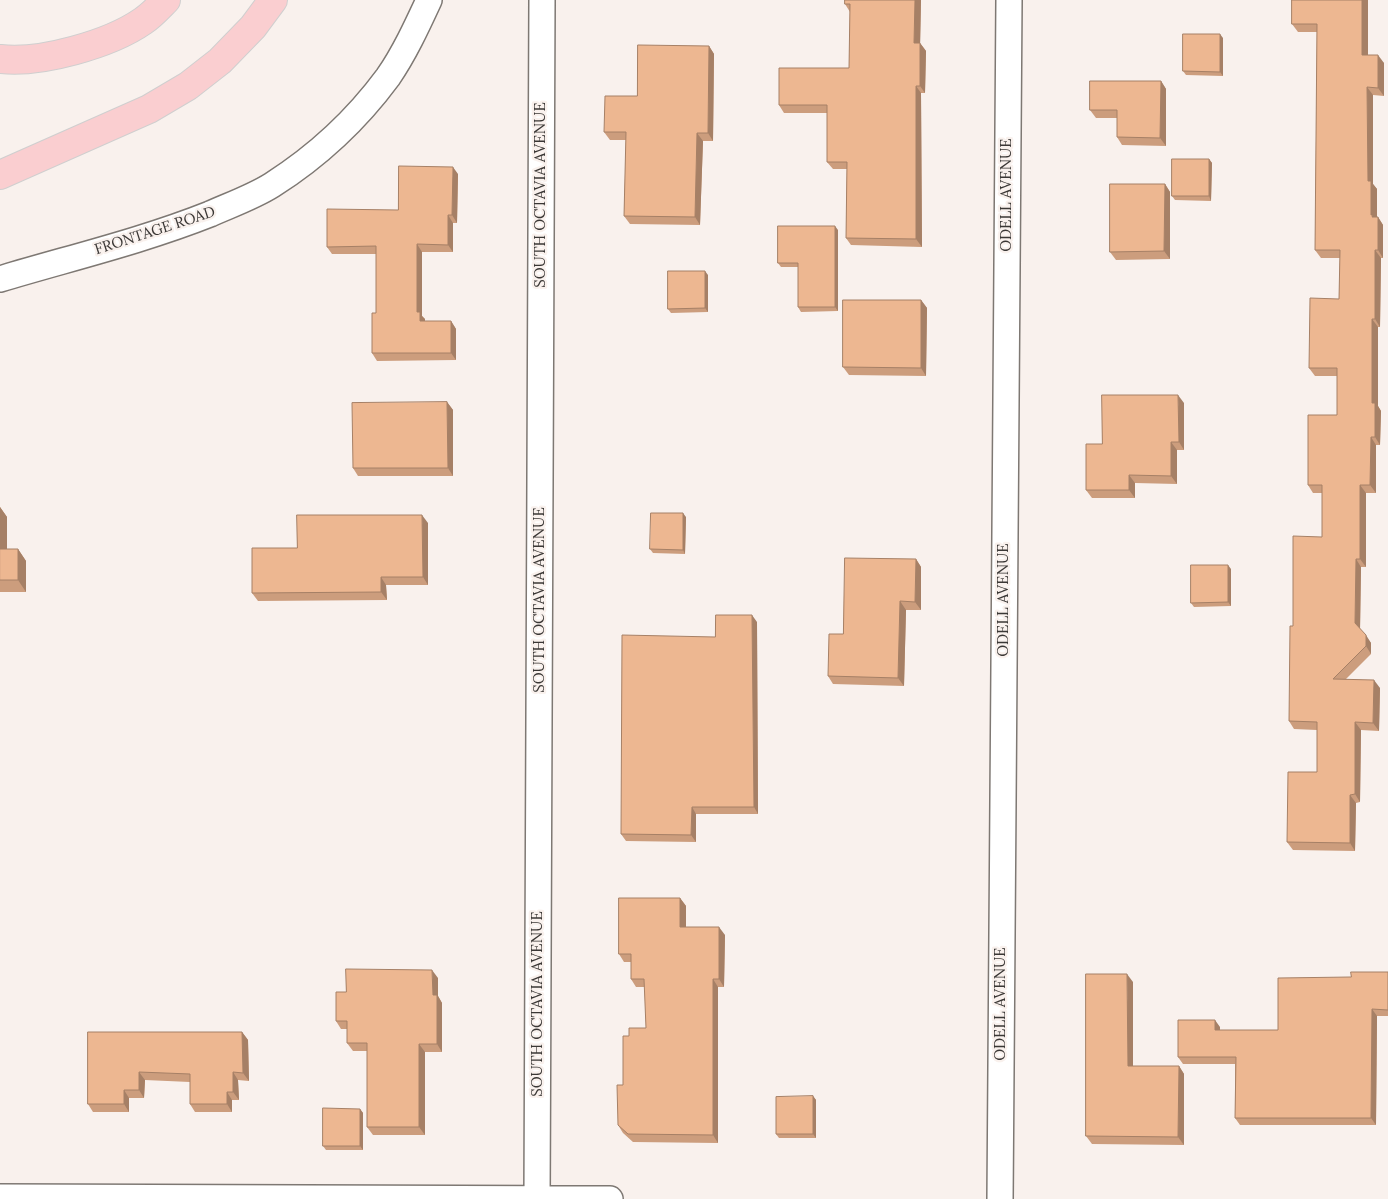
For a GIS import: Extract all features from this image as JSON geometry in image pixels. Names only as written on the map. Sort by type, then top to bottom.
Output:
[{"type":"main road","points":[[0,59],[10,60],[58,55],[102,42],[143,21],[166,0]]},
{"type":"main road","points":[[0,175],[149,109],[188,86],[220,61],[253,27],[273,0]]},
{"type":"street","name":"FRONTAGE ROAD","points":[[0,279],[176,227],[225,208],[271,186],[314,154],[356,115],[388,76],[415,30],[429,0]]},
{"type":"street","name":"SOUTH OCTAVIA AVENUE","points":[[537,1199],[542,0]]},
{"type":"street","name":"ODELL AVENUE","points":[[1000,1199],[1009,0]]},
{"type":"street","points":[[0,1197],[610,1199]]},
{"type":"building","points":[[845,0],[915,0],[914,43],[920,43],[920,86],[916,86],[916,239],[846,238],[847,162],[827,162],[827,105],[779,105],[779,68],[849,68],[850,4],[845,4]]},
{"type":"building","points":[[1292,0],[1362,0],[1362,55],[1378,55],[1378,88],[1367,87],[1368,181],[1371,181],[1371,215],[1373,215],[1372,217],[1378,217],[1378,250],[1375,250],[1375,319],[1372,319],[1372,403],[1375,403],[1375,437],[1371,437],[1370,485],[1360,485],[1360,559],[1356,559],[1355,623],[1366,635],[1366,646],[1333,679],[1374,680],[1373,723],[1355,722],[1355,794],[1350,795],[1350,843],[1287,842],[1288,772],[1317,772],[1317,722],[1289,721],[1290,626],[1293,626],[1293,536],[1322,537],[1322,485],[1308,485],[1308,415],[1337,415],[1337,368],[1309,368],[1310,298],[1339,299],[1340,250],[1315,250],[1317,24],[1292,24]]},
{"type":"building","points":[[1183,34],[1220,34],[1220,72],[1183,71]]},
{"type":"building","points":[[638,45],[709,46],[708,133],[697,133],[695,217],[624,216],[626,132],[604,132],[605,96],[637,96]]},
{"type":"building","points":[[1090,81],[1161,81],[1160,138],[1117,137],[1117,110],[1090,110]]},
{"type":"building","points":[[1172,159],[1209,159],[1209,196],[1172,196]]},
{"type":"building","points":[[399,166],[453,167],[452,215],[448,215],[448,245],[417,244],[417,312],[420,312],[420,321],[451,321],[451,353],[372,353],[372,313],[376,313],[376,246],[327,247],[327,209],[398,210]]},
{"type":"building","points":[[1110,184],[1165,184],[1164,251],[1110,252]]},
{"type":"building","points":[[778,226],[835,226],[835,307],[798,307],[798,263],[778,263]]},
{"type":"building","points":[[668,271],[705,271],[705,308],[668,309]]},
{"type":"building","points":[[843,300],[921,300],[921,368],[843,367]]},
{"type":"building","points":[[1102,395],[1178,395],[1179,442],[1171,442],[1171,476],[1129,475],[1129,490],[1086,490],[1086,444],[1102,444]]},
{"type":"building","points":[[447,402],[448,468],[353,468],[352,403]]},
{"type":"building","points":[[651,513],[683,513],[683,550],[650,549]]},
{"type":"building","points":[[297,515],[422,515],[423,577],[381,577],[381,592],[252,593],[252,548],[297,548]]},
{"type":"building","points":[[0,549],[18,549],[18,580],[0,580]]},
{"type":"building","points":[[845,558],[916,559],[915,602],[900,601],[898,678],[828,676],[829,634],[843,634]]},
{"type":"building","points":[[1191,565],[1228,565],[1228,602],[1191,603]]},
{"type":"building","points":[[716,615],[752,615],[754,807],[692,807],[691,835],[621,834],[622,635],[715,637]]},
{"type":"building","points":[[619,898],[680,898],[680,927],[719,927],[719,979],[713,979],[713,1135],[628,1134],[618,1125],[617,1085],[623,1085],[623,1036],[629,1036],[629,1028],[646,1028],[644,979],[631,979],[631,954],[619,954]]},
{"type":"building","points":[[346,969],[432,970],[433,995],[437,995],[437,1044],[419,1044],[419,1127],[367,1127],[367,1043],[347,1043],[347,1021],[336,1021],[336,992],[346,992]]},
{"type":"building","points":[[1351,972],[1388,972],[1388,1010],[1372,1009],[1371,1118],[1235,1118],[1236,1057],[1178,1057],[1178,1020],[1215,1020],[1215,1030],[1278,1030],[1278,978],[1351,977]]},
{"type":"building","points":[[1086,974],[1127,974],[1128,1066],[1179,1066],[1178,1137],[1086,1136]]},
{"type":"building","points":[[88,1032],[242,1032],[243,1073],[233,1072],[233,1092],[227,1092],[227,1104],[190,1104],[190,1074],[139,1072],[139,1090],[124,1090],[124,1104],[88,1104]]},
{"type":"building","points":[[813,1096],[813,1134],[776,1134],[776,1097]]},
{"type":"building","points":[[323,1108],[360,1109],[360,1146],[323,1146]]}]
